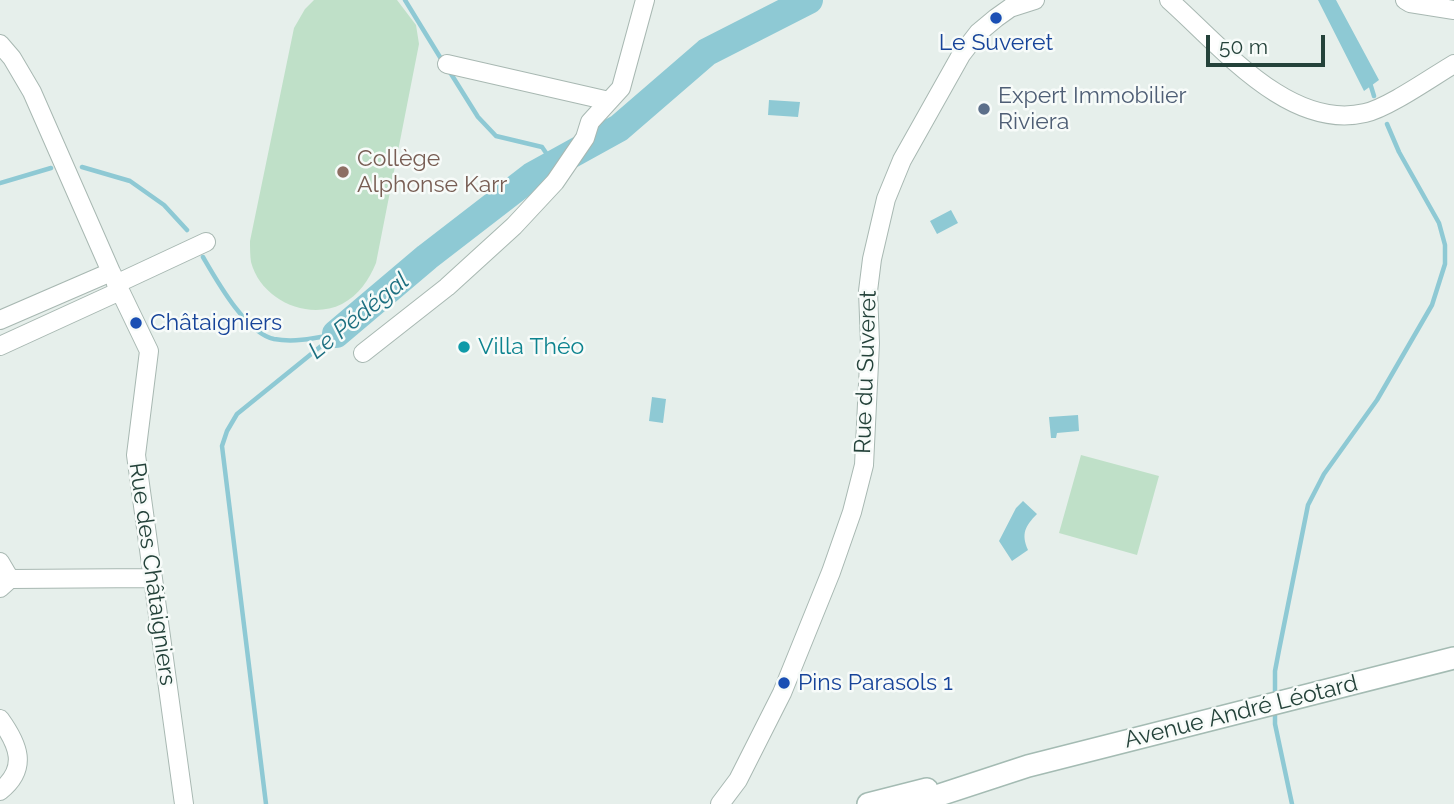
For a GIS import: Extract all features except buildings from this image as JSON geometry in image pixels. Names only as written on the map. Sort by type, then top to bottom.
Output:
[{"type":"main road","name":"Avenue André Léotard","points":[[912,804],[1028,766],[1454,657]]},
{"type":"main road","name":"Avenue André Léotard","points":[[868,804],[1008,766],[1028,766]]},
{"type":"street","points":[[363,353],[447,287],[505,234],[555,182],[587,130],[621,89],[645,0]]},
{"type":"street","name":"Rue du Suveret","points":[[720,804],[738,780],[782,693],[852,512],[864,465],[870,344],[868,291],[872,259],[887,199],[902,160],[961,55],[978,33],[1010,8],[1035,0]]},
{"type":"street","points":[[1169,0],[1255,79],[1292,103],[1320,114],[1366,113],[1454,64]]},
{"type":"street","points":[[1405,0],[1454,10]]},
{"type":"street","name":"Rue des Châtaigniers","points":[[0,44],[12,58],[32,92],[149,351],[135,455],[184,804]]},
{"type":"street","points":[[447,64],[609,101]]},
{"type":"street","points":[[0,346],[116,282],[206,242]]},
{"type":"street","points":[[0,320],[116,282]]},
{"type":"street","points":[[0,562],[5,583],[152,578]]},
{"type":"street","points":[[0,719],[17,745],[18,769],[8,784],[0,790]]},
{"type":"street","name":"Rue du Suveret","points":[[735,804],[738,780]]},
{"type":"green space","points":[[314,0],[397,0],[416,25],[419,44],[376,263],[367,281],[354,296],[329,309],[315,310],[288,304],[265,287],[251,262],[250,243],[294,28]]},
{"type":"green space","points":[[1081,455],[1159,476],[1137,555],[1059,533]]},
{"type":"water","points":[[1318,0],[1336,0],[1379,80],[1364,91]]},
{"type":"water","points":[[769,100],[800,102],[798,117],[768,115]]},
{"type":"water","points":[[951,210],[958,223],[937,234],[930,221]]},
{"type":"water","points":[[652,397],[666,399],[663,423],[649,421]]},
{"type":"water","points":[[1078,415],[1079,431],[1057,433],[1056,438],[1051,438],[1049,417]]},
{"type":"water","points":[[1023,501],[1037,514],[1025,530],[1028,550],[1012,561],[999,541],[1016,508]]},
{"type":"waterway","points":[[405,0],[443,62]]},
{"type":"waterway","name":"Le Pédégal","points":[[336,334],[427,257],[532,176],[619,128],[707,52],[809,0]]},
{"type":"waterway","points":[[448,69],[478,117],[496,136],[542,147],[553,163]]},
{"type":"waterway","points":[[1370,83],[1374,96]]},
{"type":"waterway","points":[[1275,696],[1275,671],[1308,505],[1324,474],[1377,400],[1432,305],[1445,264],[1445,245],[1439,223],[1399,152],[1387,124]]},
{"type":"waterway","points":[[82,167],[130,181],[164,205],[187,230]]},
{"type":"waterway","points":[[0,183],[51,168]]},
{"type":"waterway","points":[[203,257],[233,305],[263,335],[274,339],[305,340],[335,334]]},
{"type":"waterway","name":"Le Pédégal","points":[[266,804],[222,446],[237,414],[336,334]]},
{"type":"waterway","points":[[1275,709],[1275,724],[1292,804]]},
{"type":"place","name":"Le Suveret","points":[[996,18]]},
{"type":"place","name":"Expert Immobilier Riviera","points":[[984,109]]},
{"type":"place","name":"Collège Alphonse Karr","points":[[343,172]]},
{"type":"place","name":"Châtaigniers","points":[[136,323]]},
{"type":"place","name":"Villa Théo","points":[[464,347]]},
{"type":"place","name":"Pins Parasols 1","points":[[784,683]]}]
